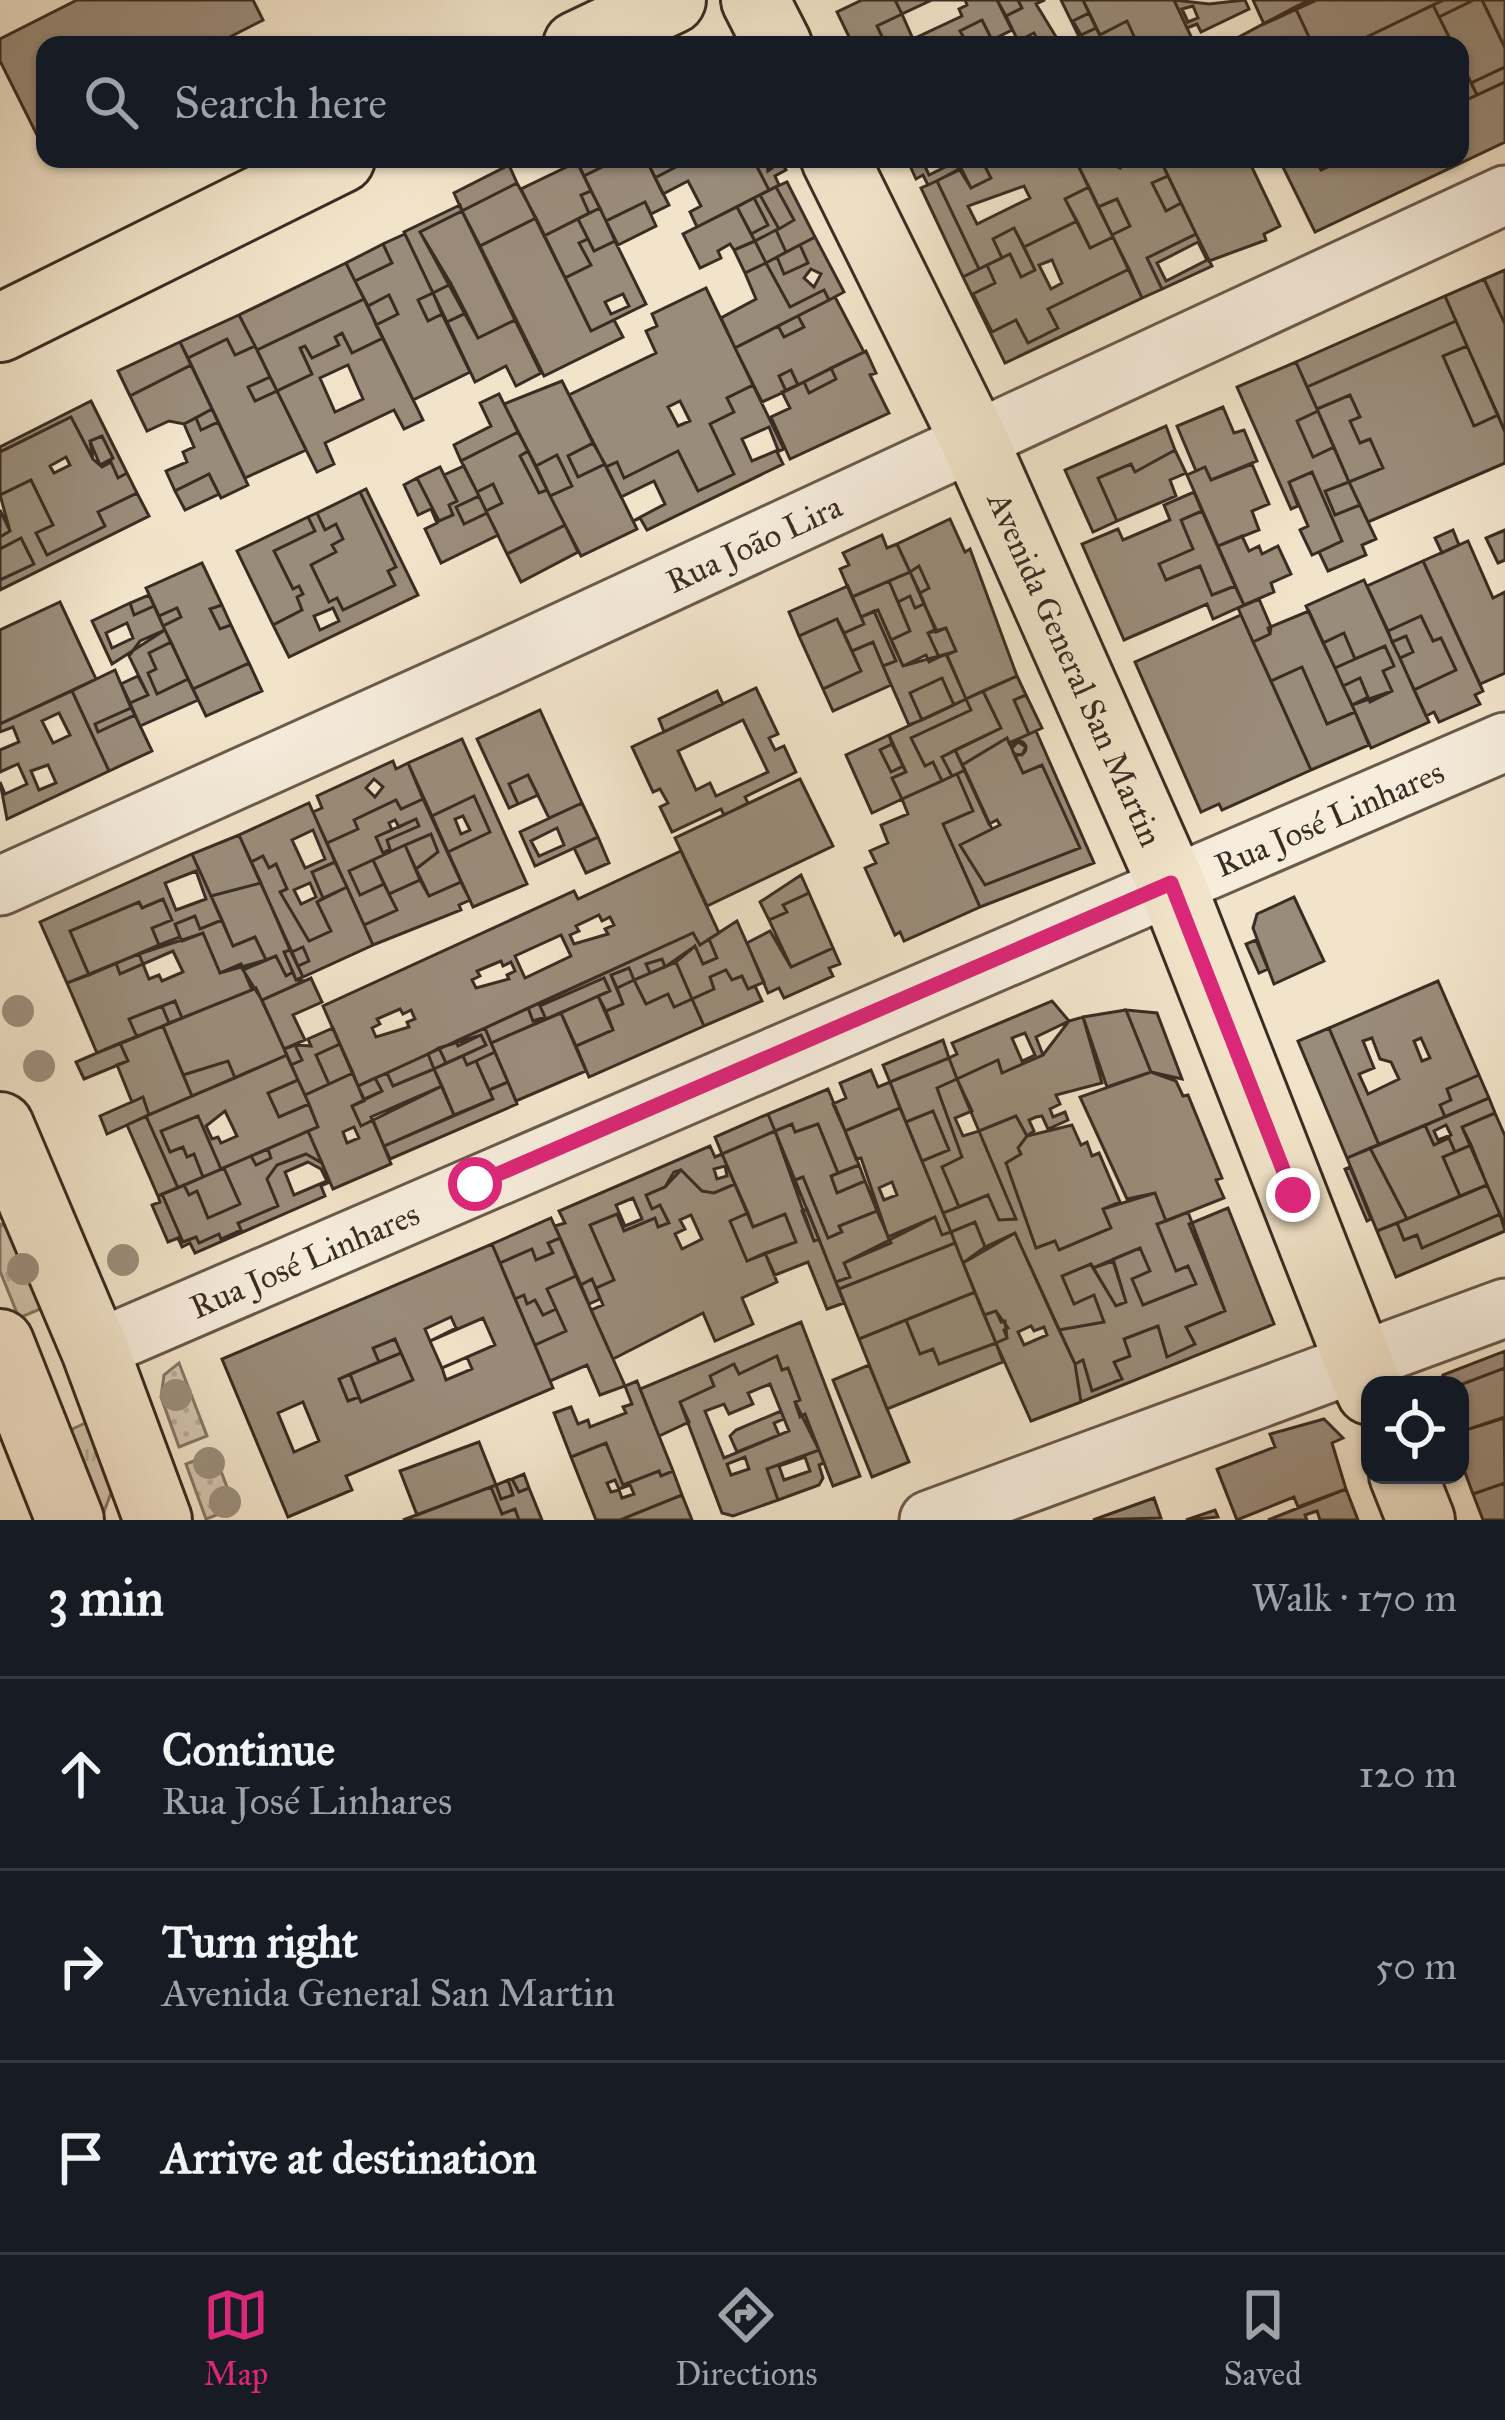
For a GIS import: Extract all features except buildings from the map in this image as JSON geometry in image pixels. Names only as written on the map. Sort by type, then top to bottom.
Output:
[{"type":"main road","points":[[597,36],[672,0]]},
{"type":"main road","points":[[755,0],[773,36]]},
{"type":"main road","points":[[0,328],[322,168]]},
{"type":"main road","name":"Avenida General San Martin","points":[[840,168],[974,440],[1171,883],[1364,1376]]},
{"type":"main road","points":[[0,1126],[95,1350],[158,1520]]},
{"type":"main road","points":[[0,1343],[70,1520]]},
{"type":"main road","points":[[1406,1484],[1420,1520]]},
{"type":"street","name":"Rua João Lira","points":[[0,886],[1505,195]]},
{"type":"street","name":"Rua José Linhares","points":[[95,1350],[1505,742]]},
{"type":"street","points":[[1369,1376],[1505,1308]]},
{"type":"street","points":[[929,1520],[1361,1379]]},
{"type":"green space","points":[[0,1224],[12,1229],[45,1307],[19,1318],[0,1271]]},
{"type":"green space","points":[[179,1363],[207,1436],[179,1447],[161,1397],[164,1375]]},
{"type":"green space","points":[[92,1420],[115,1482],[101,1520],[66,1432]]},
{"type":"green space","points":[[214,1453],[235,1508],[206,1519],[186,1464]]},
{"type":"route","points":[[475,1184],[1171,883],[1293,1195]]}]
